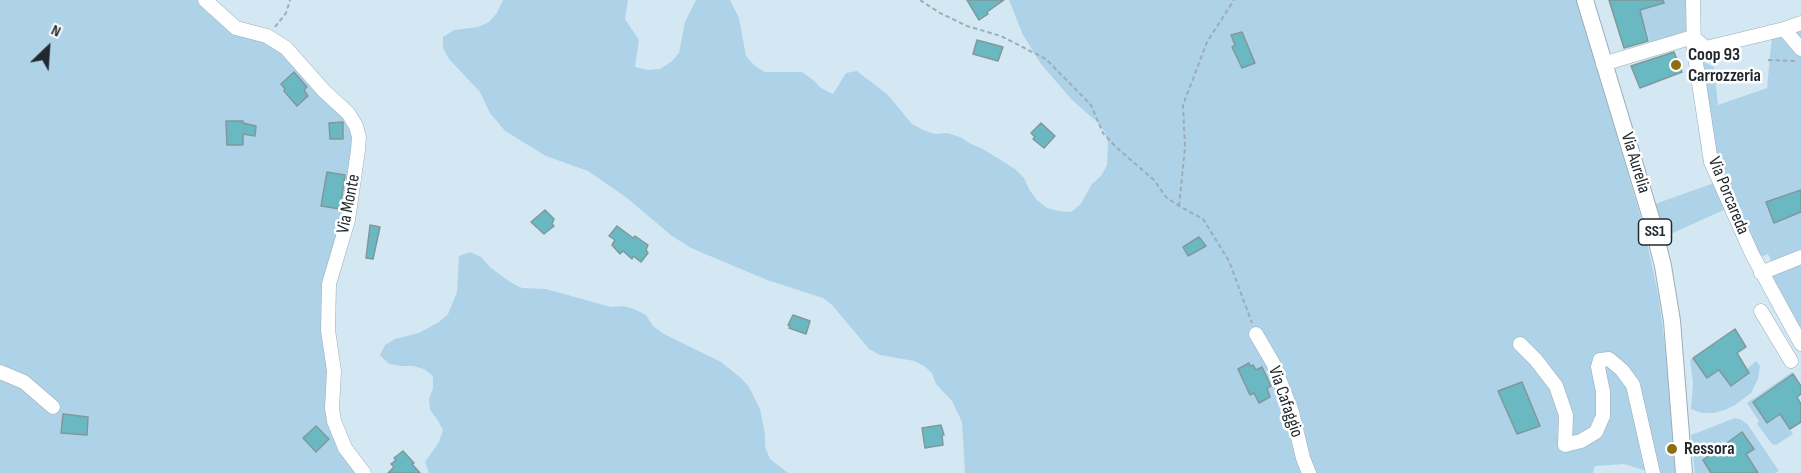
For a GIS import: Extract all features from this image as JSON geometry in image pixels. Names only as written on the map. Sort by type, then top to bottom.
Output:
[{"type":"main road","name":"Via Aurelia","points":[[1585,0],[1651,218],[1663,266],[1672,321],[1684,473]]},
{"type":"street","name":"Via Monte","points":[[205,0],[236,28],[267,36],[286,48],[348,113],[356,126],[359,137],[358,150],[348,220],[329,284],[328,330],[334,371],[332,408],[334,421],[345,448],[364,473]]},
{"type":"street","name":"Via Porcareda","points":[[1693,0],[1694,51],[1711,162],[1761,273],[1801,344]]},
{"type":"street","points":[[1604,64],[1693,38],[1706,48],[1801,23]]},
{"type":"street","points":[[1784,29],[1801,49]]},
{"type":"street","points":[[1761,273],[1801,257]]},
{"type":"street","points":[[1761,311],[1791,361]]},
{"type":"street","name":"Via Cafaggio","points":[[1256,334],[1273,363],[1288,402],[1309,473]]},
{"type":"street","points":[[1520,345],[1536,360],[1556,386],[1566,415],[1565,445],[1581,441],[1596,432],[1603,416],[1603,392],[1598,367],[1600,360],[1609,359],[1622,370],[1632,385],[1653,473]]},
{"type":"street","points":[[0,372],[24,382],[54,407]]},
{"type":"path","points":[[267,36],[286,13],[290,0]]},
{"type":"path","points":[[920,0],[939,13],[967,26],[1001,36],[1046,59],[1091,105],[1103,133],[1154,180],[1166,197],[1203,219],[1229,261],[1256,334]]},
{"type":"path","points":[[1179,206],[1185,147],[1183,105],[1207,42],[1233,0]]},
{"type":"path","points":[[1768,60],[1801,61]]},
{"type":"shaded area","points":[[0,0],[203,0],[236,29],[267,37],[355,126],[344,219],[325,284],[332,408],[364,473],[0,473]]},
{"type":"shaded area","points":[[503,0],[628,0],[625,19],[639,40],[635,67],[648,70],[660,69],[679,53],[685,22],[697,0],[730,0],[739,18],[746,56],[755,66],[765,72],[802,72],[821,88],[833,94],[846,73],[857,71],[888,95],[912,124],[935,134],[947,133],[960,137],[983,149],[1015,169],[1024,178],[1037,200],[1047,208],[1071,212],[1080,205],[1092,184],[1101,176],[1107,165],[1108,143],[1105,132],[1072,100],[1041,64],[1023,35],[1009,0],[1577,0],[1644,228],[1659,299],[1668,369],[1675,473],[1653,473],[1624,464],[1595,466],[1593,473],[965,473],[962,422],[952,401],[936,384],[932,373],[924,366],[914,361],[880,355],[869,349],[832,305],[823,298],[767,280],[691,248],[588,171],[546,156],[505,131],[490,113],[480,92],[449,59],[443,48],[443,37],[454,30],[478,27],[489,22],[497,13]]},
{"type":"shaded area","points":[[1654,0],[1687,0],[1686,32],[1650,42],[1640,10]]},
{"type":"shaded area","points":[[1801,18],[1801,336],[1763,267],[1772,263],[1768,254],[1758,258],[1714,161],[1698,59],[1714,67],[1718,105],[1767,88],[1773,25]]},
{"type":"shaded area","points":[[1714,183],[1726,209],[1666,236],[1655,204]]},
{"type":"shaded area","points":[[470,252],[481,257],[490,267],[522,288],[546,289],[611,307],[623,306],[634,309],[646,315],[653,326],[664,334],[721,362],[749,387],[760,409],[765,447],[770,459],[788,473],[429,473],[425,462],[439,442],[443,430],[430,410],[429,399],[433,388],[433,376],[424,369],[413,366],[389,364],[380,355],[385,345],[395,339],[419,333],[448,314],[457,292],[459,256]]},
{"type":"shaded area","points":[[1693,358],[1707,378],[1720,370],[1731,386],[1749,373],[1747,369],[1756,361],[1760,366],[1758,379],[1751,393],[1735,405],[1714,413],[1702,413],[1691,409],[1693,383],[1690,360]]},
{"type":"shaded area","points":[[1792,372],[1793,374],[1753,402],[1767,422],[1780,414],[1793,434],[1776,445],[1772,444],[1757,424],[1759,421],[1747,403]]},
{"type":"shaded area","points":[[1735,418],[1748,425],[1779,471],[1758,473],[1744,456],[1753,449],[1742,432],[1703,460],[1711,473],[1695,473],[1691,435]]},
{"type":"building","points":[[967,0],[1004,0],[979,20]]},
{"type":"building","points":[[1609,0],[1663,0],[1664,3],[1640,10],[1648,41],[1624,48]]},
{"type":"building","points":[[1242,32],[1255,63],[1242,68],[1232,47],[1235,45],[1231,35]]},
{"type":"building","points":[[977,40],[1003,47],[998,61],[973,54]]},
{"type":"building","points":[[1674,52],[1682,72],[1640,88],[1631,66]]},
{"type":"building","points":[[294,72],[307,87],[304,90],[308,96],[297,106],[281,84]]},
{"type":"building","points":[[226,121],[243,121],[243,123],[256,126],[255,136],[243,134],[243,145],[227,145]]},
{"type":"building","points":[[343,122],[343,139],[330,139],[329,123]]},
{"type":"building","points":[[1041,123],[1055,136],[1044,148],[1033,139],[1035,137],[1031,133]]},
{"type":"building","points":[[327,172],[345,175],[340,209],[321,206]]},
{"type":"building","points":[[1801,190],[1801,212],[1774,223],[1766,202]]},
{"type":"building","points":[[545,210],[554,219],[552,224],[554,226],[544,234],[531,222]]},
{"type":"building","points":[[370,225],[380,227],[373,259],[366,258]]},
{"type":"building","points":[[617,226],[633,238],[635,236],[648,245],[646,250],[648,253],[641,262],[633,256],[632,259],[623,251],[620,254],[612,245],[615,240],[609,236]]},
{"type":"building","points":[[1199,237],[1206,246],[1188,256],[1183,247]]},
{"type":"building","points":[[793,315],[810,321],[806,334],[789,328],[788,325]]},
{"type":"building","points":[[1735,329],[1746,347],[1737,353],[1749,373],[1731,386],[1719,370],[1707,378],[1693,358]]},
{"type":"building","points":[[1249,363],[1256,370],[1262,367],[1271,386],[1267,388],[1270,397],[1259,403],[1254,393],[1250,395],[1238,369]]},
{"type":"building","points":[[1793,374],[1801,386],[1801,394],[1797,397],[1801,404],[1801,422],[1790,429],[1780,414],[1767,423],[1753,402]]},
{"type":"building","points":[[1522,382],[1540,426],[1517,434],[1498,391]]},
{"type":"building","points":[[63,414],[88,417],[87,435],[61,433]]},
{"type":"building","points":[[941,425],[944,435],[942,435],[943,445],[925,448],[922,428]]},
{"type":"building","points":[[316,426],[329,439],[316,452],[303,438]]},
{"type":"building","points":[[1742,432],[1754,449],[1746,454],[1758,473],[1711,473],[1703,460]]},
{"type":"building","points":[[403,451],[420,473],[388,473],[394,467],[391,464],[396,460],[394,458]]},
{"type":"place","name":"Coop 93 Carrozzeria","points":[[1676,65]]},
{"type":"place","name":"Ressora","points":[[1672,449]]}]
